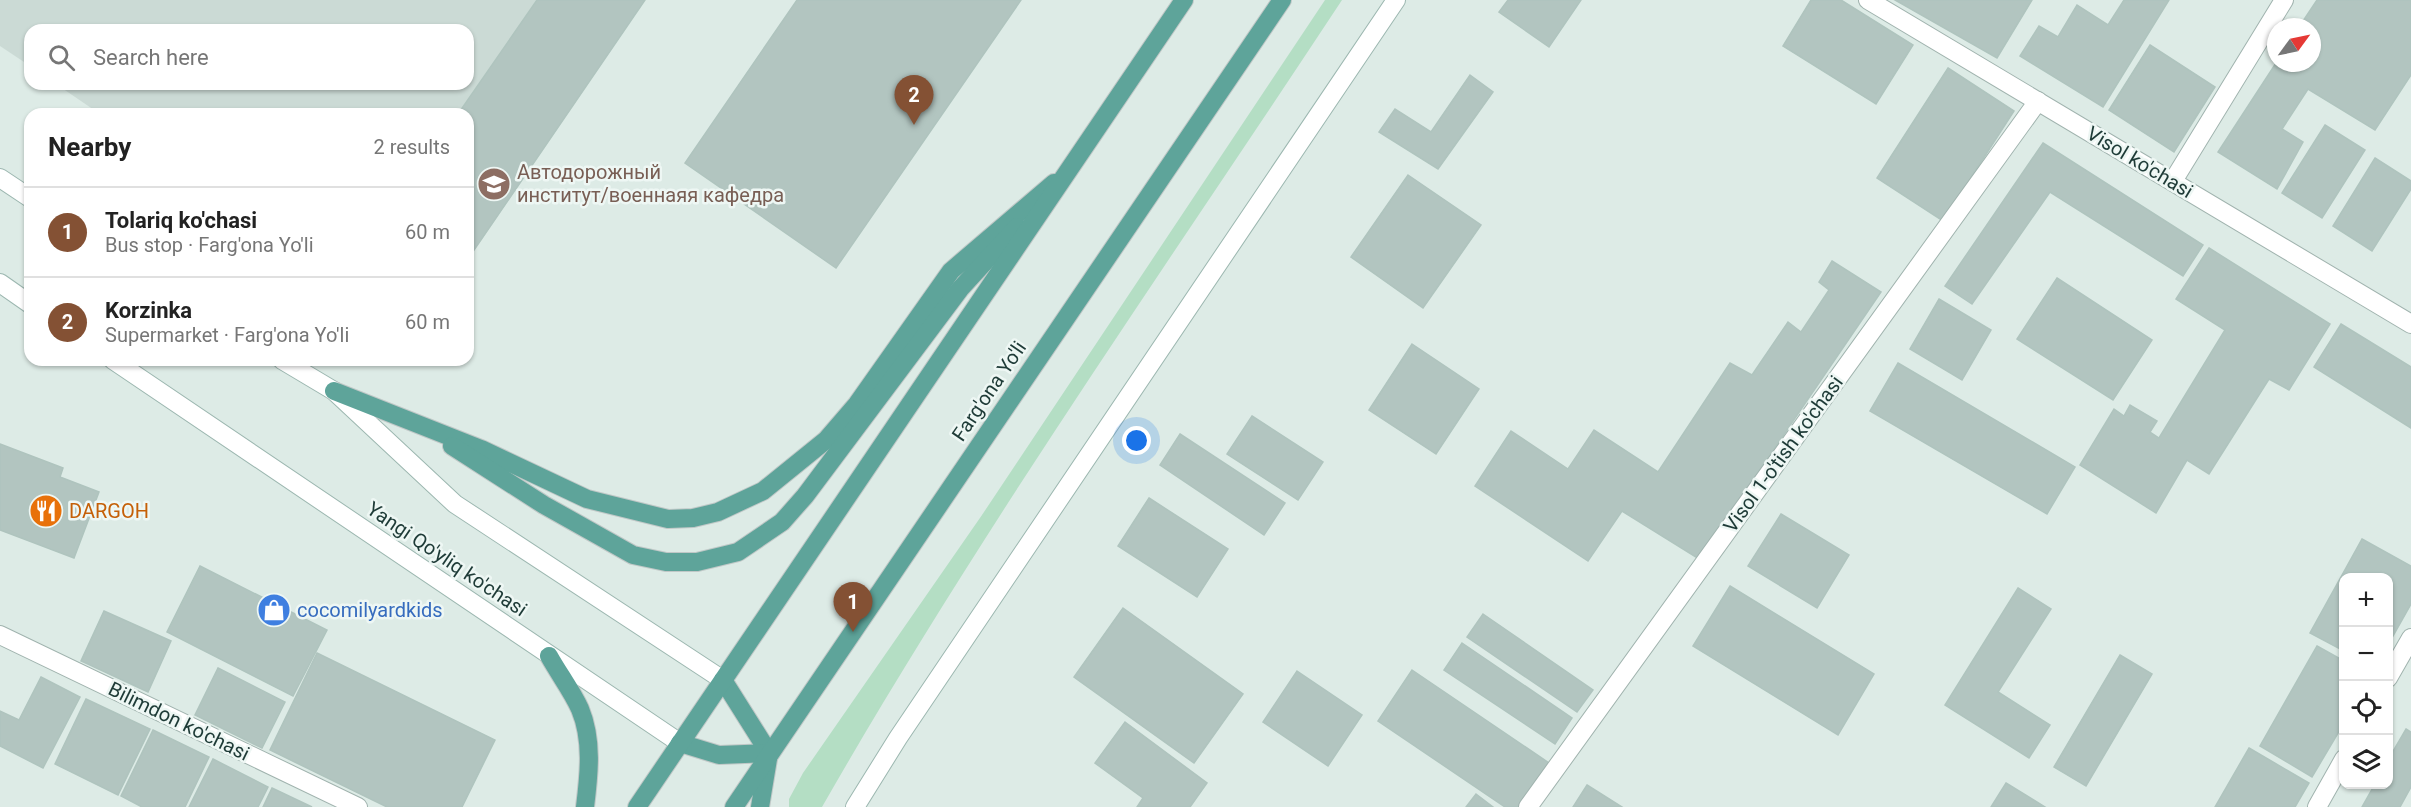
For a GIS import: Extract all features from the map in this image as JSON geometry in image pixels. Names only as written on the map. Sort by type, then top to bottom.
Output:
[{"type":"main road","points":[[637,807],[1184,0]]},
{"type":"main road","name":"Farg'ona Yo'li","points":[[734,807],[1282,0]]},
{"type":"main road","points":[[424,429],[544,505],[633,555],[666,562],[697,562],[738,552],[782,522],[805,496],[960,289],[1071,168]]},
{"type":"main road","points":[[334,392],[424,429],[482,449],[586,499],[625,510],[676,519],[693,518],[735,506],[788,473],[826,440],[857,404],[951,271],[1071,168]]},
{"type":"main road","points":[[549,656],[580,710],[586,732],[590,760],[585,807]]},
{"type":"main road","points":[[723,680],[769,753],[760,807]]},
{"type":"main road","name":"Yangi Qo'yliq ko'chasi","points":[[680,744],[719,755],[769,753]]},
{"type":"street","points":[[855,807],[898,738],[1396,0]]},
{"type":"street","name":"Visol ko'chasi","points":[[1868,0],[2411,324]]},
{"type":"street","points":[[2173,181],[2284,0]]},
{"type":"street","name":"Visol 1-o'tish ko'chasi","points":[[1528,807],[2038,101]]},
{"type":"street","points":[[0,178],[24,194]]},
{"type":"street","points":[[0,284],[24,300]]},
{"type":"street","name":"Yangi Qo'yliq ko'chasi","points":[[122,366],[680,744]]},
{"type":"street","points":[[292,366],[334,392],[455,504],[723,680]]},
{"type":"street","name":"Bilimdon ko'chasi","points":[[0,635],[358,807]]},
{"type":"street","points":[[2393,669],[2411,638]]},
{"type":"street","points":[[2317,807],[2339,766]]},
{"type":"shaded area","name":"Автодорожный институт/военнаяя кафедра","points":[[0,0],[645,0],[474,251],[474,108],[91,108],[65,90],[474,90],[474,24],[24,24],[24,62],[0,46]]},
{"type":"green space","points":[[1325,0],[1342,0],[1010,500],[883,703],[822,807],[789,807],[789,799],[803,773],[982,515]]},
{"type":"building","points":[[537,0],[645,0],[474,250],[474,108],[462,108]]},
{"type":"building","points":[[797,0],[1021,0],[836,268],[685,163]]},
{"type":"building","points":[[1508,0],[1581,0],[1549,47],[1499,12]]},
{"type":"building","points":[[1811,0],[1841,0],[1913,45],[1876,104],[1783,46]]},
{"type":"building","points":[[1895,0],[2032,0],[1997,58]]},
{"type":"building","points":[[2124,0],[2169,0],[2103,107],[2020,56],[2039,26],[2058,37],[2077,5],[2108,25]]},
{"type":"building","points":[[2317,0],[2411,0],[2411,75],[2375,130],[2308,89],[2282,129],[2303,142],[2277,189],[2218,152],[2270,72],[2321,72],[2321,18],[2305,18]]},
{"type":"building","points":[[2150,45],[2215,87],[2174,152],[2109,110]]},
{"type":"building","points":[[1948,68],[2014,111],[1943,221],[1877,178]]},
{"type":"building","points":[[1470,75],[1493,92],[1438,169],[1379,132],[1395,109],[1431,132]]},
{"type":"building","points":[[2325,125],[2365,150],[2322,218],[2282,193]]},
{"type":"building","points":[[2043,143],[2203,245],[2183,276],[2050,192],[1972,304],[1945,286]]},
{"type":"building","points":[[2375,158],[2411,181],[2411,189],[2372,251],[2333,226]]},
{"type":"building","points":[[1408,175],[1481,225],[1423,308],[1351,257]]},
{"type":"building","points":[[2209,248],[2330,324],[2289,390],[2269,379],[2209,474],[2187,460],[2156,513],[2080,465],[2114,409],[2124,416],[2130,405],[2157,421],[2150,432],[2159,438],[2225,330],[2176,299]]},
{"type":"building","points":[[1832,261],[1881,292],[1699,559],[1622,511],[1588,561],[1475,486],[1511,431],[1568,469],[1594,430],[1658,472],[1730,363],[1752,375],[1788,322],[1801,332],[1829,290],[1819,282]]},
{"type":"building","points":[[2057,278],[2152,340],[2113,400],[2017,339]]},
{"type":"building","points":[[1939,299],[1991,330],[1962,380],[1910,349]]},
{"type":"building","points":[[2341,324],[2411,367],[2411,428],[2314,367]]},
{"type":"building","points":[[1412,344],[1479,389],[1436,454],[1369,410]]},
{"type":"building","points":[[1898,363],[2075,467],[2047,514],[1870,411]]},
{"type":"building","points":[[1252,416],[1323,462],[1298,500],[1227,454]]},
{"type":"building","points":[[1180,434],[1285,503],[1264,535],[1160,465]]},
{"type":"building","name":"DARGOH","points":[[0,444],[63,468],[60,477],[99,492],[74,558],[0,530]]},
{"type":"building","points":[[1149,498],[1228,549],[1197,597],[1118,546]]},
{"type":"building","points":[[1781,514],[1849,555],[1817,608],[1748,566]]},
{"type":"building","points":[[2362,539],[2411,566],[2411,604],[2393,636],[2393,573],[2343,573]]},
{"type":"building","points":[[200,566],[327,630],[293,696],[167,632]]},
{"type":"building","points":[[2339,581],[2339,648],[2310,633]]},
{"type":"building","points":[[1730,586],[1874,674],[1838,735],[1693,646]]},
{"type":"building","points":[[2018,588],[2051,609],[1998,692],[2050,725],[2029,758],[1945,705]]},
{"type":"building","points":[[1123,608],[1243,694],[1194,763],[1074,677]]},
{"type":"building","points":[[104,611],[171,641],[148,692],[81,661]]},
{"type":"building","points":[[1483,614],[1593,690],[1577,712],[1467,637]]},
{"type":"building","points":[[1462,643],[1572,718],[1555,744],[1444,670]]},
{"type":"building","points":[[2317,646],[2339,658],[2339,731],[2312,777],[2260,746]]},
{"type":"building","points":[[317,653],[495,740],[462,807],[387,807],[270,750]]},
{"type":"building","points":[[2120,655],[2152,674],[2086,786],[2054,767]]},
{"type":"building","points":[[218,668],[285,702],[262,748],[195,715]]},
{"type":"building","points":[[1412,670],[1549,763],[1519,807],[1505,807],[1378,721]]},
{"type":"building","points":[[1297,671],[1362,715],[1328,766],[1263,722]]},
{"type":"building","points":[[41,677],[80,697],[43,768],[0,746],[0,711],[19,720]]},
{"type":"building","points":[[86,699],[150,729],[118,795],[55,764]]},
{"type":"building","points":[[1125,722],[1207,783],[1190,807],[1137,807],[1143,798],[1095,763]]},
{"type":"building","points":[[2406,729],[2411,732],[2411,787],[2400,807],[2362,807],[2372,789],[2393,789],[2393,751]]},
{"type":"building","points":[[153,730],[209,757],[185,807],[142,807],[121,796]]},
{"type":"building","points":[[2249,748],[2309,783],[2295,807],[2215,807]]},
{"type":"building","points":[[213,759],[268,787],[258,807],[189,807]]},
{"type":"building","points":[[2006,783],[2045,807],[1991,807]]},
{"type":"building","points":[[1587,785],[1622,807],[1573,807]]},
{"type":"building","points":[[272,788],[312,807],[263,807]]},
{"type":"building","points":[[1476,794],[1493,807],[1466,807]]},
{"type":"place","name":"Korzinka","points":[[914,125]]},
{"type":"place","name":"Автодорожный институт/военнаяя кафедра","points":[[494,184]]},
{"type":"place","name":"DARGOH","points":[[46,511]]},
{"type":"place","name":"cocomilyardkids","points":[[274,610]]},
{"type":"place","name":"Tolariq ko'chasi","points":[[853,632]]}]
